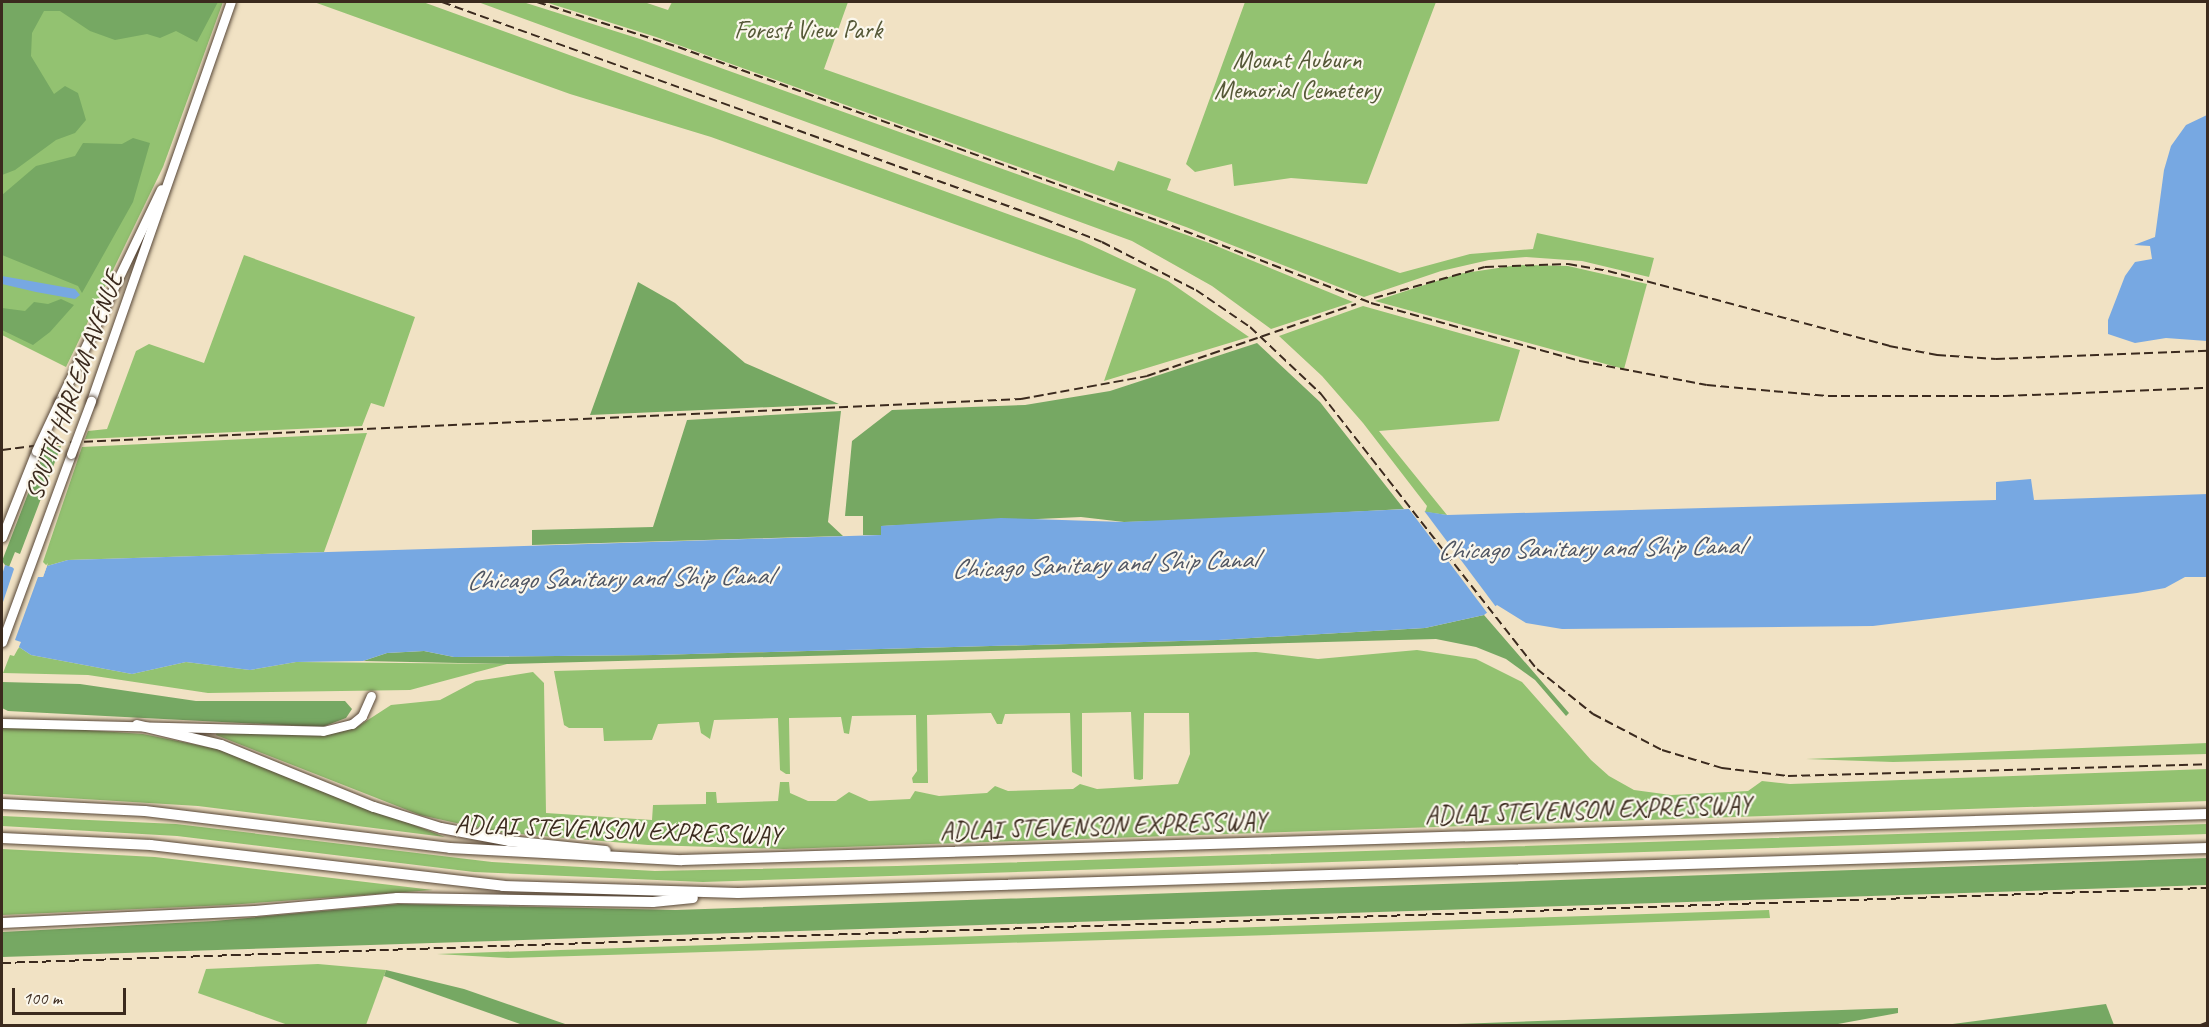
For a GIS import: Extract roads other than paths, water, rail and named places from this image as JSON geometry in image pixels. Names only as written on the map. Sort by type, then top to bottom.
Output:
[{"type":"highway","points":[[137,725],[221,745],[374,807],[441,828],[508,841],[682,860]]},
{"type":"highway","name":"ADLAI STEVENSON EXPRESSWAY","points":[[2,804],[156,812],[450,848],[682,860],[2208,814]]},
{"type":"highway","points":[[2,838],[152,845],[503,886],[738,893],[2208,848]]},
{"type":"highway","points":[[2,924],[243,912],[397,898],[653,902],[738,893]]},
{"type":"main road","name":"SOUTH HARLEM AVENUE","points":[[2,642],[91,401],[231,2]]},
{"type":"main road","name":"SOUTH HARLEM AVENUE","points":[[2,537],[58,402],[181,142]]},
{"type":"main road","points":[[2,722],[323,731],[352,724],[362,716],[371,696]]},
{"type":"water","points":[[2207,115],[2207,341],[2166,338],[2135,343],[2108,334],[2108,320],[2125,276],[2135,262],[2152,259],[2150,246],[2134,245],[2155,237],[2164,170],[2171,146],[2186,125]]},
{"type":"water","points":[[2,276],[75,289],[80,295],[75,299],[2,284]]},
{"type":"water","name":"Chicago Sanitary and Ship Canal","points":[[2031,479],[2034,500],[2208,494],[2207,577],[2185,577],[2165,588],[2137,593],[1873,626],[1562,629],[1526,623],[1497,605],[1484,615],[1425,628],[1218,640],[655,655],[454,657],[424,651],[387,653],[363,661],[296,662],[250,670],[186,662],[132,674],[31,655],[19,647],[2,647],[2,575],[5,565],[43,577],[47,566],[68,560],[881,535],[881,526],[1001,518],[1124,522],[1409,509],[1447,515],[1996,500],[1996,482]]},
{"type":"railway","points":[[442,2],[1044,219],[1102,242],[1196,290],[1250,327],[1321,394],[1537,669],[1593,714],[1662,750],[1722,768],[1788,776],[2208,764]]},
{"type":"railway","points":[[537,2],[678,47],[1159,221],[1371,303],[1580,361],[1707,385],[1828,396],[2005,396],[2208,388]]},
{"type":"railway","points":[[1374,298],[1485,267],[1568,264],[1608,271],[1889,346],[1937,355],[1996,359],[2208,351]]},
{"type":"railway","points":[[2,450],[57,443],[1021,399],[1147,376],[1356,304]]},
{"type":"railway","points":[[2,963],[2208,888]]},
{"type":"railway","points":[[2198,1026],[2208,1022]]},
{"type":"park label","name":"Forest View Park","points":[[808,30]]},
{"type":"park label","name":"Mount Auburn Memorial Cemetery","points":[[1297,75]]}]
